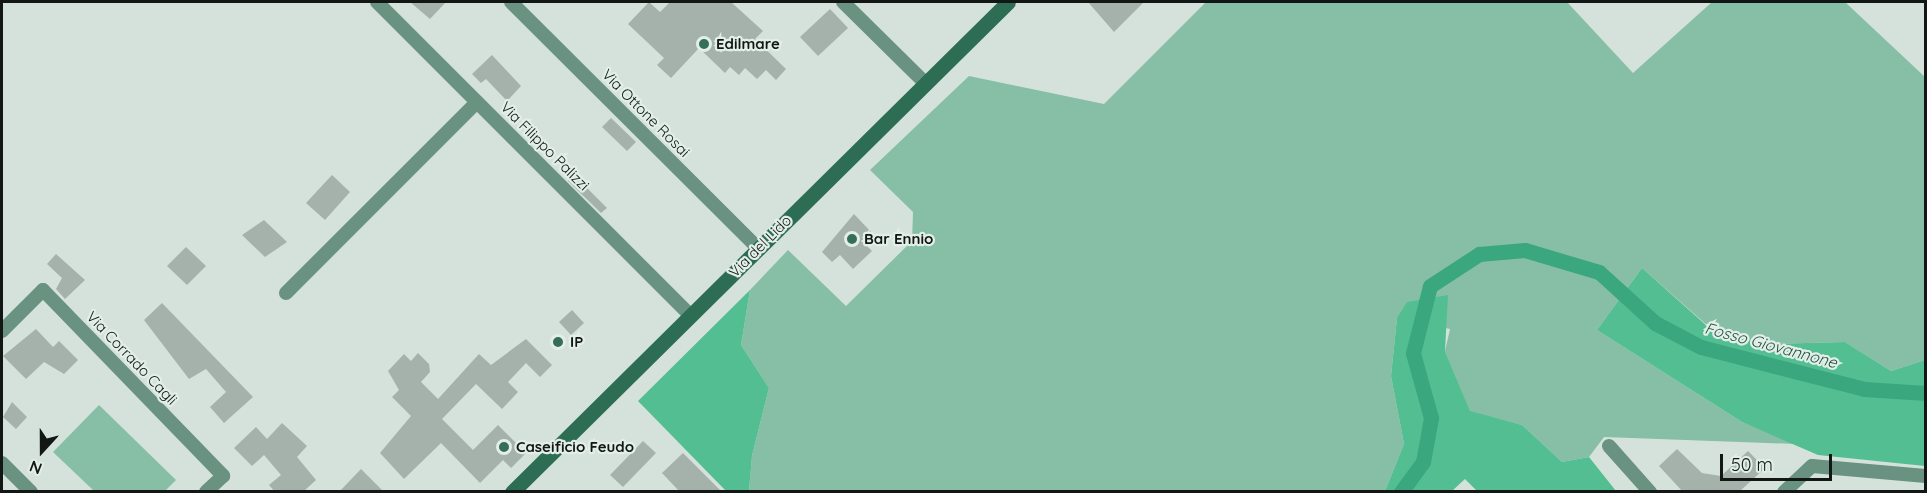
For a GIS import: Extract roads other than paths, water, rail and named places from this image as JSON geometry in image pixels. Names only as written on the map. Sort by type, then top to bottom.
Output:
[{"type":"main road","name":"Via del Lido","points":[[512,492],[1008,2]]},
{"type":"street","name":"Via Filippo Palizzi","points":[[376,2],[690,315]]},
{"type":"street","name":"Via Ottone Rosai","points":[[511,2],[758,248]]},
{"type":"street","points":[[843,2],[925,83]]},
{"type":"street","points":[[286,293],[477,102]]},
{"type":"street","name":"Via Corrado Cagli","points":[[2,331],[43,290],[222,476],[206,492]]},
{"type":"street","points":[[1609,446],[1650,492]]},
{"type":"street","points":[[2,463],[31,492]]},
{"type":"street","points":[[1784,492],[1812,466],[1926,476]]},
{"type":"waterway","name":"Fosso Giovannone","points":[[1401,492],[1423,462],[1431,418],[1413,353],[1430,286],[1479,254],[1525,250],[1599,272],[1655,323],[1701,347],[1864,389],[1926,393]]},
{"type":"place","name":"Edilmare","points":[[704,44]]},
{"type":"place","name":"Bar Ennio","points":[[852,239]]},
{"type":"place","name":"IP","points":[[558,342]]},
{"type":"place","name":"Caseificio Feudo","points":[[504,447]]}]
